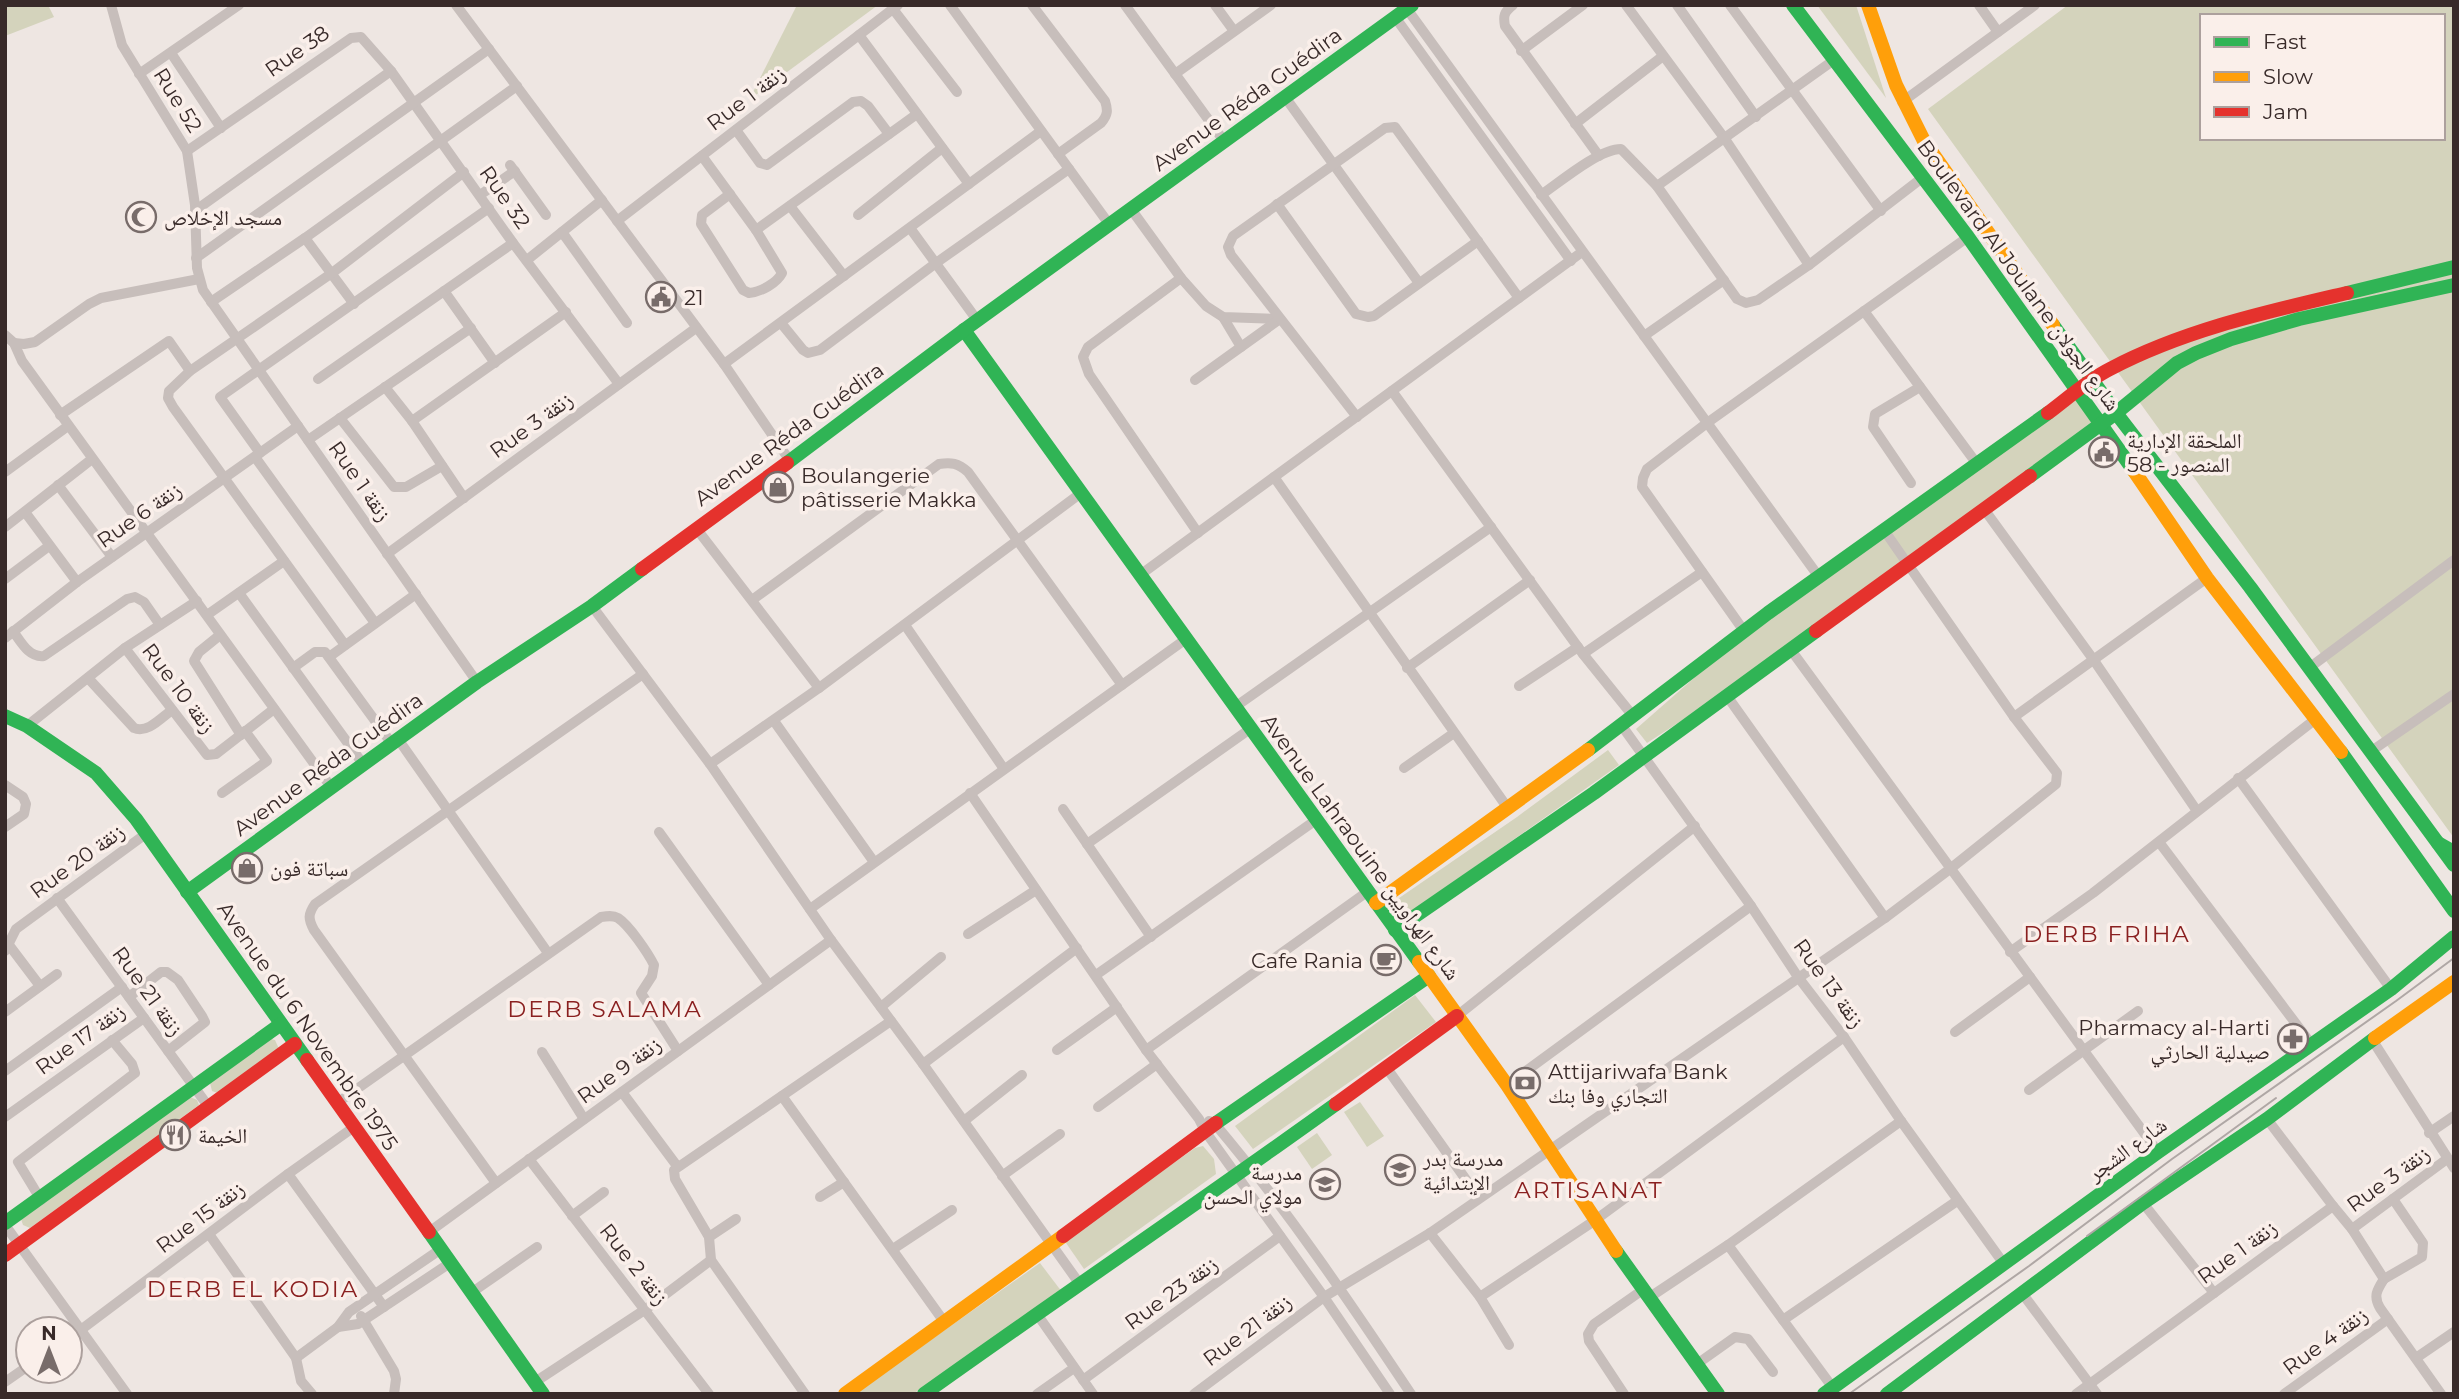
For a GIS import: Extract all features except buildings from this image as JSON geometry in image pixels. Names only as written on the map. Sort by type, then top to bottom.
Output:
[{"type":"street","name":"Rue 52","points":[[111,5],[122,45],[187,151],[196,210],[199,279],[211,302]]},
{"type":"street","points":[[139,74],[239,5]]},
{"type":"street","points":[[456,5],[724,364],[790,461]]},
{"type":"street","points":[[950,5],[1109,224]]},
{"type":"street","points":[[1032,5],[1105,101],[1108,110],[1101,123],[1058,154]]},
{"type":"street","points":[[1125,5],[1224,141]]},
{"type":"street","points":[[1215,5],[1234,31]]},
{"type":"street","points":[[1175,74],[1271,5]]},
{"type":"street","points":[[1513,5],[1506,10],[1503,18],[1505,26],[1600,156]]},
{"type":"street","points":[[1521,51],[1583,5]]},
{"type":"street","points":[[1626,5],[1725,139],[1809,265]]},
{"type":"street","points":[[1677,5],[1756,117]]},
{"type":"street","points":[[1730,5],[1881,211]]},
{"type":"street","name":"Boulevard Al Joulane شارع الجولان","points":[[1793,5],[1968,237],[2102,423],[2207,578],[2317,718],[2454,911]]},
{"type":"street","name":"Boulevard Al Joulane شارع الجولان","points":[[1868,5],[1892,80],[1935,159],[2116,413],[2250,587],[2454,865]]},
{"type":"street","points":[[1979,5],[1998,32]]},
{"type":"street","points":[[1902,102],[2035,5]]},
{"type":"street","points":[[896,7],[957,92]]},
{"type":"street","name":"Rue 1 زنقة","points":[[617,221],[896,7]]},
{"type":"street","points":[[1405,11],[1819,577]]},
{"type":"street","points":[[1405,11],[1571,261]]},
{"type":"street","name":"Avenue Réda Guédira","points":[[187,892],[477,682],[592,606],[977,320],[1405,11]]},
{"type":"street","points":[[859,35],[969,184]]},
{"type":"street","name":"Rue 38","points":[[187,151],[356,36],[365,41],[391,71],[414,103]]},
{"type":"street","points":[[196,257],[489,49]]},
{"type":"street","points":[[171,53],[221,128]]},
{"type":"street","points":[[1575,124],[1663,56]]},
{"type":"street","points":[[1657,186],[1834,60]]},
{"type":"street","points":[[196,210],[391,71]]},
{"type":"street","points":[[211,302],[516,86]]},
{"type":"street","points":[[1285,97],[1419,283]]},
{"type":"street","points":[[736,130],[760,163],[767,165],[853,102],[861,101],[868,106],[889,134]]},
{"type":"street","name":"Rue 32","points":[[414,103],[513,243],[566,312]]},
{"type":"street","points":[[757,230],[917,114]]},
{"type":"street","points":[[1357,416],[1231,255],[1228,247],[1233,236],[1385,128],[1395,127],[1519,298]]},
{"type":"street","points":[[724,364],[1041,131]]},
{"type":"street","points":[[858,215],[942,148]]},
{"type":"street","points":[[1541,195],[1600,156],[1613,149],[1621,149],[1657,186],[1737,299],[1746,303],[1758,300],[1809,265],[1922,178]]},
{"type":"street","points":[[702,156],[757,230],[782,273],[760,290],[749,293],[743,290],[701,224],[702,215],[730,194]]},
{"type":"street","points":[[480,195],[513,168],[547,215]]},
{"type":"street","points":[[781,323],[803,350],[814,353],[1069,169]]},
{"type":"street","points":[[345,645],[224,479],[168,398],[169,391],[190,371],[332,273],[464,172]]},
{"type":"street","points":[[527,260],[602,200]]},
{"type":"street","points":[[1277,204],[1356,314],[1361,317],[1374,316],[1478,241]]},
{"type":"street","points":[[790,206],[844,276]]},
{"type":"street","points":[[375,623],[257,455],[220,397],[489,208]]},
{"type":"street","points":[[1131,209],[1181,278],[1206,306],[1223,317],[1241,347]]},
{"type":"street","points":[[910,228],[977,320]]},
{"type":"street","points":[[562,232],[627,323]]},
{"type":"street","points":[[1744,631],[1642,487],[1647,469],[1707,423],[1968,237]]},
{"type":"street","points":[[305,238],[354,304]]},
{"type":"street","points":[[318,379],[513,243]]},
{"type":"street","points":[[1140,575],[1583,252]]},
{"type":"street","points":[[1146,1050],[1507,807],[1627,721],[1744,631],[2119,365],[2232,320],[2454,267]]},
{"type":"street","points":[[1181,278],[1088,347],[1083,357],[1089,374],[1198,533]]},
{"type":"street","points":[[14,343],[35,342],[95,300],[199,279]]},
{"type":"street","points":[[1644,336],[1724,280]]},
{"type":"street","points":[[1395,930],[1645,756],[2116,413],[2177,363],[2231,339],[2299,319],[2454,285]]},
{"type":"street","points":[[444,291],[495,363]]},
{"type":"street","name":"Rue 1 زنقة","points":[[211,302],[477,682]]},
{"type":"street","points":[[1864,311],[1977,464]]},
{"type":"street","points":[[412,421],[566,312],[619,384]]},
{"type":"street","points":[[1223,317],[1280,319]]},
{"type":"street","points":[[1195,380],[1280,319]]},
{"type":"street","points":[[308,440],[471,328]]},
{"type":"street","name":"Rue 3 زنقة","points":[[387,554],[696,328]]},
{"type":"street","name":"Avenue Lahraouine شارع الهراويين","points":[[964,330],[1507,1085],[1594,1221],[1718,1394]]},
{"type":"street","points":[[5,335],[14,343],[22,361],[145,534],[197,601],[331,787]]},
{"type":"street","points":[[60,415],[169,341],[190,371]]},
{"type":"street","points":[[385,387],[412,421],[464,498]]},
{"type":"street","points":[[1911,483],[1873,427],[1873,420],[1875,414],[1920,387]]},
{"type":"street","name":"Rue 13 زنقة","points":[[1392,391],[1581,650],[1627,721],[1645,756],[1751,905],[1798,977],[1844,1037],[1900,1121],[2004,1264]]},
{"type":"street","points":[[340,418],[394,487],[406,487],[442,466]]},
{"type":"street","points":[[5,472],[68,426]]},
{"type":"street","name":"Rue 6 زنقة","points":[[9,635],[77,582],[298,426]]},
{"type":"street","points":[[5,527],[92,459]]},
{"type":"street","points":[[752,600],[939,464],[951,462],[968,472],[1122,685]]},
{"type":"street","points":[[1274,477],[1507,807]]},
{"type":"street","points":[[58,485],[113,557]]},
{"type":"street","points":[[710,764],[820,688],[1081,493]]},
{"type":"street","points":[[1984,509],[2093,659],[2197,811]]},
{"type":"street","points":[[25,512],[77,582]]},
{"type":"street","points":[[1235,707],[1491,527]]},
{"type":"street","points":[[696,528],[820,688]]},
{"type":"street","name":"Rue 21 زنقة","points":[[1194,1394],[1324,1297],[1430,1233],[1885,918],[2056,784],[2057,773],[2014,717],[1884,530]]},
{"type":"street","points":[[5,579],[49,546]]},
{"type":"street","points":[[2309,668],[2454,559]]},
{"type":"street","points":[[207,615],[284,561]]},
{"type":"street","points":[[1519,686],[1581,650],[1702,572]]},
{"type":"street","points":[[2014,717],[2207,578]]},
{"type":"street","points":[[1407,668],[1530,580]]},
{"type":"street","points":[[239,593],[363,764]]},
{"type":"street","points":[[329,657],[416,594]]},
{"type":"street","points":[[9,635],[30,654],[44,656],[127,599],[135,597],[144,602],[160,625]]},
{"type":"street","points":[[27,726],[125,649],[197,601]]},
{"type":"street","points":[[592,606],[710,764],[831,940],[1079,1283]]},
{"type":"street","points":[[905,625],[1004,769]]},
{"type":"street","points":[[220,635],[199,652],[194,661],[243,733],[267,761],[222,793]]},
{"type":"street","points":[[810,909],[1186,639]]},
{"type":"street","name":"Rue 10 زنقة","points":[[125,649],[202,751],[210,756],[216,754],[243,733]]},
{"type":"street","points":[[1791,650],[2158,1152]]},
{"type":"street","points":[[293,668],[320,651],[329,657],[448,811],[548,953]]},
{"type":"street","points":[[496,1183],[314,930],[309,921],[309,913],[315,904],[642,674]]},
{"type":"street","points":[[88,678],[139,731],[172,710]]},
{"type":"street","points":[[2370,751],[2454,694]]},
{"type":"street","points":[[1727,696],[1885,918]]},
{"type":"street","points":[[243,733],[274,709]]},
{"type":"street","name":"Avenue du 6 Novembre 1975","points":[[5,716],[27,726],[96,773],[147,833],[539,1388]]},
{"type":"street","points":[[2010,952],[2159,842],[2317,718]]},
{"type":"street","points":[[774,721],[874,863]]},
{"type":"street","points":[[1087,844],[1250,729]]},
{"type":"street","points":[[1404,768],[1454,733]]},
{"type":"street","points":[[2238,778],[2391,989]]},
{"type":"street","points":[[5,785],[23,797],[26,804],[24,814],[5,827]]},
{"type":"street","points":[[970,793],[1146,1050],[1206,1124],[1238,1175],[1390,1394]]},
{"type":"street","points":[[1063,809],[1151,937]]},
{"type":"street","points":[[1096,975],[1316,820]]},
{"type":"street","points":[[923,1394],[1079,1283],[1251,1166],[1457,1016],[1695,826]]},
{"type":"street","points":[[659,832],[769,985]]},
{"type":"street","name":"Rue 20 زنقة","points":[[7,948],[16,929],[147,833]]},
{"type":"street","points":[[2159,842],[2312,1045]]},
{"type":"street","points":[[2438,843],[2454,852]]},
{"type":"street","points":[[968,934],[1036,890]]},
{"type":"street","name":"Rue 21 زنقة","points":[[57,898],[208,1106]]},
{"type":"street","points":[[1507,1085],[1751,905]]},
{"type":"street","points":[[337,1103],[548,953],[601,917],[609,915],[618,918],[654,965],[652,976],[641,993],[678,1051]]},
{"type":"street","name":"شارع الشجر","points":[[1829,1391],[2158,1152],[2391,989],[2454,937]]},
{"type":"street","name":"Rue 9 زنقة","points":[[429,1232],[831,940]]},
{"type":"street","points":[[7,948],[40,986]]},
{"type":"street","points":[[923,1064],[1077,948]]},
{"type":"street","points":[[881,1007],[941,957]]},
{"type":"street","points":[[129,997],[162,972],[173,975],[205,1023],[168,1051]]},
{"type":"street","points":[[5,1012],[57,974]]},
{"type":"street","points":[[845,1394],[1050,1246],[1206,1124],[1429,976]]},
{"type":"street","points":[[1955,1032],[2030,977]]},
{"type":"street","points":[[1887,1394],[2143,1203],[2267,1119],[2454,982]]},
{"type":"street","points":[[5,1071],[122,987]]},
{"type":"street","points":[[1057,1050],[1117,1007]]},
{"type":"street","points":[[2029,1090],[2138,1011]]},
{"type":"street","name":"Rue 17 زنقة","points":[[5,1117],[144,1018]]},
{"type":"street","points":[[805,1394],[711,1260],[709,1237],[675,1179],[674,1170],[891,1021]]},
{"type":"street","points":[[70,1315],[5,1224],[281,1024]]},
{"type":"street","points":[[1480,1297],[1594,1221],[1844,1037]]},
{"type":"street","points":[[41,1200],[18,1162],[135,1073],[132,1064],[113,1040]]},
{"type":"street","points":[[2373,1041],[2450,1164]]},
{"type":"street","points":[[5,1255],[295,1044]]},
{"type":"street","points":[[542,1052],[584,1119]]},
{"type":"street","points":[[1098,1107],[1157,1064]]},
{"type":"street","points":[[1386,1067],[1479,1198]]},
{"type":"street","points":[[964,1121],[1022,1074]]},
{"type":"street","points":[[622,1092],[677,1166]]},
{"type":"street","points":[[782,1096],[945,1323]]},
{"type":"street","points":[[2429,1133],[2454,1116]]},
{"type":"street","points":[[2267,1119],[2351,1229],[2384,1279]]},
{"type":"street","points":[[1624,1394],[1590,1341],[1588,1334],[1594,1324],[1728,1245],[1900,1121]]},
{"type":"street","points":[[1206,1124],[1251,1166],[1340,1288],[1411,1394]]},
{"type":"street","name":"Rue 15 زنقة","points":[[84,1328],[288,1174],[354,1128]]},
{"type":"street","points":[[1002,1177],[1060,1134]]},
{"type":"street","name":"Rue 2 زنقة","points":[[529,1159],[709,1394]]},
{"type":"street","name":"Rue 3 زنقة","points":[[2351,1229],[2450,1164]]},
{"type":"street","points":[[288,1174],[384,1307]]},
{"type":"street","points":[[820,1196],[844,1182]]},
{"type":"street","points":[[572,1216],[604,1192]]},
{"type":"street","points":[[2393,1199],[2423,1243],[2424,1250],[2422,1256],[2384,1279],[2376,1291],[2376,1301],[2441,1394]]},
{"type":"street","points":[[1783,1320],[1957,1200]]},
{"type":"street","points":[[2143,1203],[2214,1293]]},
{"type":"street","name":"Rue 1 زنقة","points":[[2076,1394],[2333,1206]]},
{"type":"street","points":[[893,1250],[952,1210]]},
{"type":"street","points":[[709,1237],[736,1219]]},
{"type":"street","points":[[1430,1233],[1480,1297],[1508,1345]]},
{"type":"street","points":[[209,1234],[296,1359],[300,1381],[312,1394]]},
{"type":"street","name":"Rue 23 زنقة","points":[[1083,1380],[1280,1236]]},
{"type":"street","points":[[1728,1245],[1783,1320],[1829,1391]]},
{"type":"street","points":[[471,1293],[537,1247]]},
{"type":"street","points":[[296,1359],[338,1327],[349,1312],[441,1249]]},
{"type":"street","points":[[539,1388],[711,1260]]},
{"type":"street","points":[[338,1327],[358,1324],[450,1263]]},
{"type":"street","points":[[2022,1293],[2097,1394]]},
{"type":"street","points":[[356,1308],[394,1371],[394,1394]]},
{"type":"street","points":[[1037,1314],[1093,1394]]},
{"type":"street","name":"Rue 4 زنقة","points":[[2284,1394],[2388,1320]]},
{"type":"street","points":[[2416,1358],[2454,1332]]},
{"type":"street","points":[[84,1334],[127,1394]]},
{"type":"street","points":[[1697,1364],[1735,1337],[1742,1336],[1748,1339],[1773,1372]]},
{"type":"street","points":[[1037,1394],[1074,1368]]},
{"type":"green space","points":[[5,5],[48,5],[54,17],[5,36]]},
{"type":"green space","points":[[797,5],[878,5],[749,100]]},
{"type":"green space","points":[[1817,5],[1856,5],[1886,98]]},
{"type":"green space","points":[[2068,5],[2454,5],[2454,838],[1928,109]]},
{"type":"green space","points":[[2079,391],[2102,423],[1791,650],[1647,743],[1636,729],[1768,613]]},
{"type":"green space","points":[[1608,750],[1619,765],[1397,922],[1386,907],[1517,817]]},
{"type":"green space","points":[[1415,995],[1436,1022],[1253,1149],[1235,1126]]},
{"type":"green space","points":[[271,1039],[275,1040],[279,1049],[220,1094],[212,1091],[210,1083]]},
{"type":"green space","points":[[190,1097],[197,1100],[199,1105],[30,1228],[23,1225],[21,1219]]},
{"type":"green space","points":[[1360,1102],[1384,1136],[1367,1147],[1344,1112]]},
{"type":"green space","points":[[1317,1133],[1332,1155],[1312,1169],[1297,1147]]},
{"type":"green space","points":[[1203,1146],[1214,1159],[1216,1174],[1084,1269],[1064,1240],[1195,1148]]},
{"type":"green space","points":[[1040,1263],[1062,1292],[913,1394],[854,1394]]},
{"type":"tram line","points":[[1849,1394],[2454,958]]},
{"type":"tram line","points":[[2087,1236],[2276,1098]]},
{"type":"traffic: fast","points":[[787,463],[964,330],[1412,5]]},
{"type":"traffic: fast","points":[[1793,5],[1968,237],[2134,471]]},
{"type":"traffic: fast","points":[[2347,293],[2454,267]]},
{"type":"traffic: fast","points":[[2030,476],[2116,413],[2177,363],[2196,353],[2231,339],[2299,319],[2454,285]]},
{"type":"traffic: fast","points":[[2053,325],[2454,865]]},
{"type":"traffic: fast","points":[[964,330],[1419,962]]},
{"type":"traffic: fast","points":[[1588,750],[1768,613],[2048,413]]},
{"type":"traffic: fast","points":[[187,892],[477,682],[592,606],[642,569]]},
{"type":"traffic: fast","points":[[1395,930],[1594,793],[1816,631]]},
{"type":"traffic: fast","points":[[5,716],[27,726],[96,773],[136,819],[307,1060]]},
{"type":"traffic: fast","points":[[2341,752],[2454,911]]},
{"type":"traffic: fast","points":[[2438,843],[2454,852]]},
{"type":"traffic: fast","points":[[1824,1394],[2158,1152],[2391,989],[2454,937]]},
{"type":"traffic: fast","points":[[1216,1123],[1429,976]]},
{"type":"traffic: fast","points":[[5,1223],[281,1024]]},
{"type":"traffic: fast","points":[[1887,1394],[2143,1203],[2267,1119],[2375,1038]]},
{"type":"traffic: fast","points":[[924,1394],[1336,1104]]},
{"type":"traffic: fast","points":[[429,1232],[543,1394]]},
{"type":"traffic: fast","points":[[1616,1251],[1718,1394]]},
{"type":"traffic: slow","points":[[1868,5],[1896,85],[1924,141],[2053,325]]},
{"type":"traffic: slow","points":[[2134,471],[2207,578],[2341,752]]},
{"type":"traffic: slow","points":[[1376,903],[1588,750]]},
{"type":"traffic: slow","points":[[1419,962],[1507,1085],[1616,1251]]},
{"type":"traffic: slow","points":[[2375,1038],[2454,982]]},
{"type":"traffic: slow","points":[[845,1394],[1063,1236]]},
{"type":"traffic: jam","points":[[2048,413],[2102,373],[2167,343],[2286,307],[2347,293]]},
{"type":"traffic: jam","points":[[642,569],[787,463]]},
{"type":"traffic: jam","points":[[1816,631],[2030,476]]},
{"type":"traffic: jam","points":[[1336,1104],[1457,1016]]},
{"type":"traffic: jam","points":[[5,1255],[295,1044]]},
{"type":"traffic: jam","points":[[307,1060],[429,1232]]},
{"type":"traffic: jam","points":[[1063,1236],[1216,1123]]},
{"type":"place","name":"مسجد الإخلاص","points":[[141,217]]},
{"type":"place","name":"21","points":[[661,297]]},
{"type":"place","name":"الملحقة الإدارية 58 - المنصور","points":[[2104,452]]},
{"type":"place","name":"Boulangerie pâtisserie Makka","points":[[778,487]]},
{"type":"place","name":"سباتة فون","points":[[247,868]]},
{"type":"place","name":"Cafe Rania","points":[[1386,960]]},
{"type":"place","name":"Pharmacy al-Harti صيدلية الحارثي","points":[[2293,1039]]},
{"type":"place","name":"Attijariwafa Bank التجاري وفا بنك","points":[[1525,1083]]},
{"type":"place","name":"الخيمة","points":[[175,1135]]},
{"type":"place","name":"مدرسة بدر الإبتدائية","points":[[1400,1170]]},
{"type":"place","name":"مدرسة مولاي الحسن","points":[[1325,1184]]},
{"type":"district","name":"DERB FRIHA","points":[[2107,934]]},
{"type":"district","name":"DERB SALAMA","points":[[605,1009]]},
{"type":"district","name":"ARTISANAT","points":[[1589,1190]]},
{"type":"district","name":"DERB EL KODIA","points":[[253,1289]]}]
